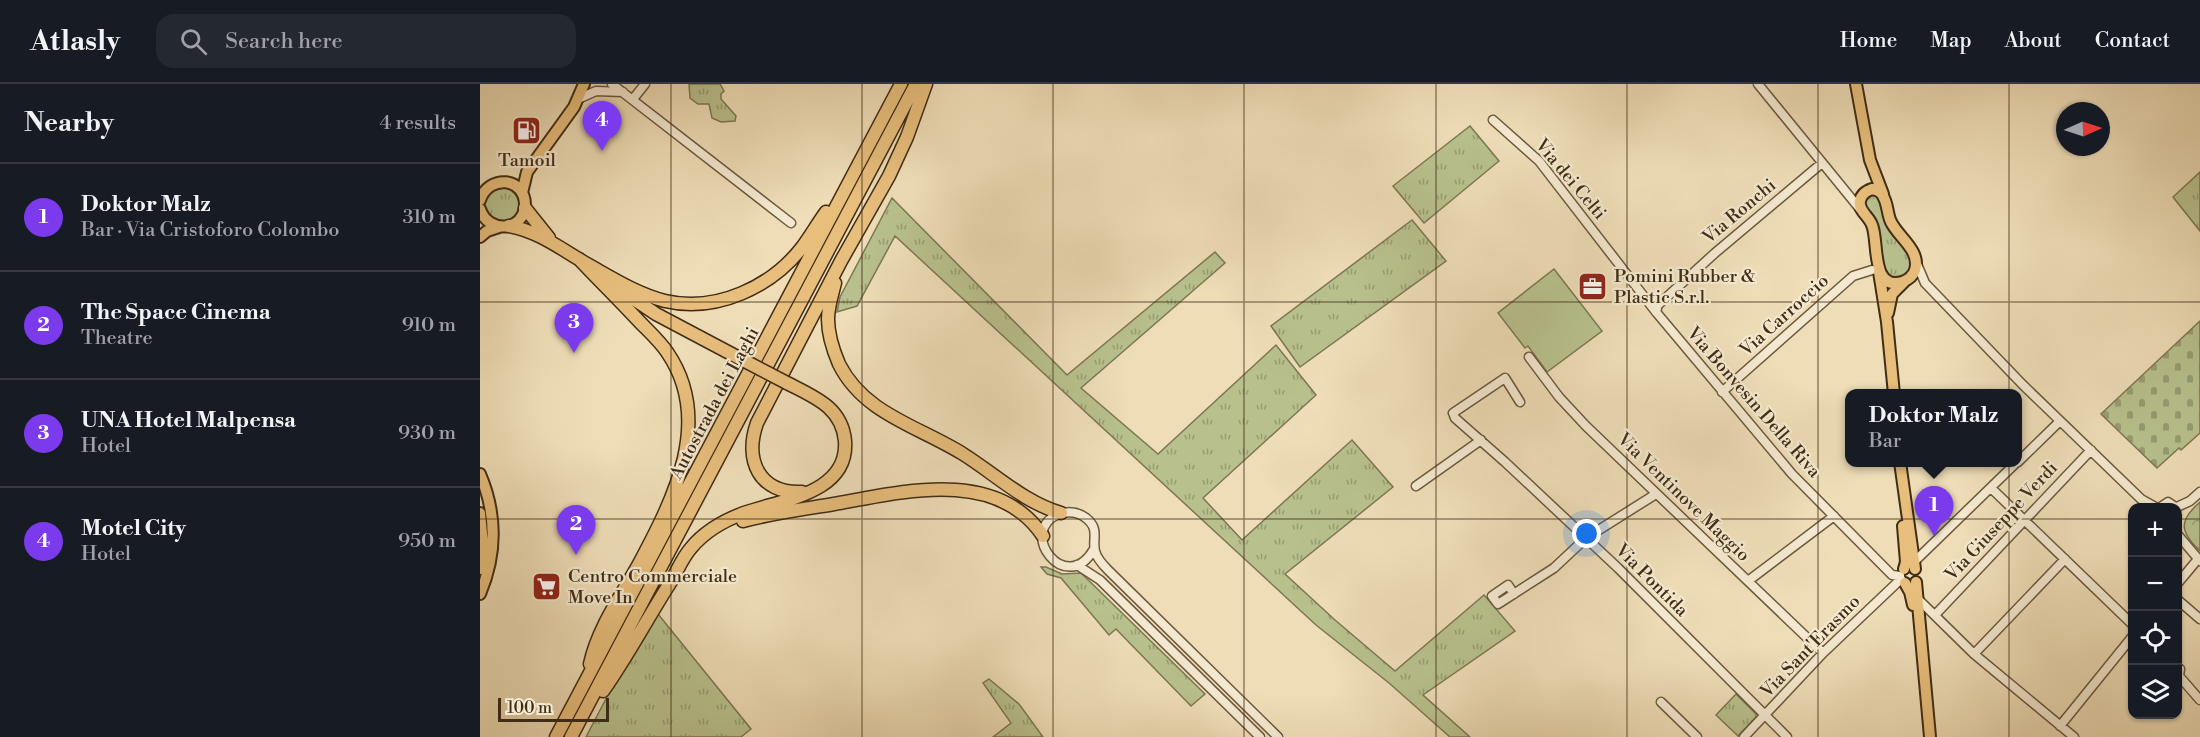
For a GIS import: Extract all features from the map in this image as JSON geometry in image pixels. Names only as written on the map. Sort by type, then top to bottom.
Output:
[{"type":"highway","name":"Autostrada dei Laghi","points":[[556,737],[902,84]]},
{"type":"highway","name":"Autostrada dei Laghi","points":[[571,737],[916,84]]},
{"type":"highway","points":[[816,489],[791,492],[774,488],[765,481],[754,464],[751,449],[752,436],[841,261],[889,176],[907,137],[926,84]]},
{"type":"highway","points":[[504,227],[524,229],[554,243],[625,285],[665,301],[701,304],[734,297],[751,290],[772,276],[802,248],[855,169]]},
{"type":"highway","points":[[525,208],[554,243]]},
{"type":"highway","points":[[868,214],[836,282],[828,319],[835,354],[844,373],[860,393],[876,407],[956,450],[1036,504],[1061,513]]},
{"type":"highway","points":[[571,737],[620,667],[691,548],[724,522],[742,514],[795,498],[827,482],[838,470],[845,448],[841,421],[835,412],[823,402],[656,314],[579,259]]},
{"type":"highway","points":[[579,259],[666,350],[681,378],[687,411],[687,441],[680,479],[651,541],[594,643],[587,678]]},
{"type":"highway","points":[[675,575],[696,549],[736,523],[916,490],[945,489],[993,498],[1022,511],[1034,522],[1043,536]]},
{"type":"main road","points":[[480,237],[487,231],[504,227],[520,219],[525,208],[522,193],[527,172],[574,107],[584,84]]},
{"type":"main road","points":[[1856,84],[1870,160],[1892,224],[1913,250],[1917,261],[1914,272],[1892,294],[1887,322]]},
{"type":"main road","points":[[1870,160],[1865,193],[1859,204],[1872,224],[1875,269],[1887,322],[1894,389]]},
{"type":"main road","points":[[480,200],[488,187],[500,182],[513,184],[522,193]]},
{"type":"main road","points":[[1865,193],[1877,190],[1882,194]]},
{"type":"main road","points":[[480,211],[487,222],[504,227]]},
{"type":"main road","points":[[1875,269],[1890,282],[1906,280]]},
{"type":"main road","points":[[1900,467],[1906,562],[1927,706]]},
{"type":"main road","points":[[480,474],[488,497],[494,540],[491,563],[480,594]]},
{"type":"main road","points":[[480,513],[483,544],[480,569]]},
{"type":"main road","points":[[1908,574],[1918,599],[1930,737]]},
{"type":"street","points":[[612,84],[791,223]]},
{"type":"street","points":[[633,99],[645,84]]},
{"type":"street","points":[[1758,84],[1861,210]]},
{"type":"street","points":[[577,99],[596,91],[624,93]]},
{"type":"street","name":"Via dei Celti","points":[[1493,120],[1539,161],[1596,235]]},
{"type":"street","name":"Via Ronchi","points":[[1656,312],[1658,305],[1715,253],[1822,163]]},
{"type":"street","points":[[1844,188],[1855,195],[1865,193]]},
{"type":"street","name":"Via Bonvesin Della Riva","points":[[1596,235],[1656,312],[1792,474],[1892,575],[1908,574]]},
{"type":"street","points":[[1917,261],[1925,283],[2060,421],[2141,499],[2150,503]]},
{"type":"street","name":"Via Carroccio","points":[[1722,392],[1853,276],[1875,269]]},
{"type":"street","points":[[1906,280],[1915,278],[1925,283]]},
{"type":"street","name":"Via Ventinove Maggio","points":[[1529,357],[1572,411],[1823,653]]},
{"type":"street","name":"Via Pontida","points":[[1520,402],[1505,378],[1453,413],[1586,538],[1787,737]]},
{"type":"street","name":"Via Sant'Erasmo","points":[[2022,458],[2060,421]]},
{"type":"street","points":[[1416,486],[1481,441]]},
{"type":"street","name":"Via Giuseppe Verdi","points":[[1935,615],[2091,450]]},
{"type":"street","name":"Via Sant'Erasmo","points":[[1744,737],[1823,653],[1908,574],[2013,467]]},
{"type":"street","points":[[1991,488],[2128,619]]},
{"type":"street","points":[[2182,507],[2200,492]]},
{"type":"street","points":[[1514,594],[1554,568],[1586,538],[1656,494]]},
{"type":"street","points":[[1061,513],[1077,513],[1091,524],[1096,540],[1094,549],[1084,562],[1077,565],[1068,566],[1052,560],[1043,545],[1043,536],[1048,522],[1061,513]]},
{"type":"street","points":[[1748,581],[1834,516]]},
{"type":"street","points":[[2182,540],[2199,560],[2182,579]]},
{"type":"street","points":[[1094,549],[1099,560],[1108,570],[1278,737]]},
{"type":"street","points":[[1974,654],[2065,559]]},
{"type":"street","points":[[1077,565],[1100,580],[1260,737]]},
{"type":"street","points":[[1918,599],[1974,654],[2074,737]]},
{"type":"street","points":[[2182,603],[2200,619]]},
{"type":"street","points":[[2060,726],[2128,643]]},
{"type":"street","points":[[2182,678],[2200,700]]},
{"type":"street","points":[[1661,702],[1697,737]]},
{"type":"green space","points":[[689,84],[720,84],[724,91],[721,99],[736,116],[735,121],[721,122],[712,118],[709,104],[698,104],[690,98]]},
{"type":"green space","points":[[1470,126],[1499,161],[1424,223],[1393,186]]},
{"type":"green space","points":[[2200,172],[2200,231],[2173,197]]},
{"type":"green space","points":[[502,188],[514,193],[519,205],[514,217],[502,222],[490,217],[485,205],[490,193]]},
{"type":"green space","points":[[1870,195],[1877,195],[1909,253],[1913,264],[1906,277],[1895,279],[1884,273],[1877,223],[1865,205]]},
{"type":"green space","points":[[892,198],[1067,375],[1215,252],[1225,263],[1081,388],[1158,454],[1276,345],[1316,395],[1203,498],[1242,540],[1352,440],[1393,487],[1285,574],[1395,671],[1484,595],[1515,631],[1423,695],[1470,737],[1450,737],[1389,683],[1316,625],[895,236],[857,306],[837,312],[840,297]]},
{"type":"green space","points":[[1412,220],[1446,261],[1300,367],[1271,326]]},
{"type":"green space","points":[[1554,269],[1602,331],[1547,372],[1528,346],[1525,348],[1498,313]]},
{"type":"green space","points":[[2200,321],[2200,433],[2157,468],[2101,414]]},
{"type":"green space","points":[[2200,502],[2200,551],[2188,538],[2184,526],[2188,515]]},
{"type":"green space","points":[[1041,567],[1062,574],[1081,573],[1205,694],[1191,706],[1116,629],[1109,635],[1061,578],[1047,574]]},
{"type":"green space","points":[[658,614],[751,729],[741,737],[586,737],[609,693]]},
{"type":"green space","points":[[989,679],[1019,704],[1043,737],[993,737],[1011,723],[983,683]]},
{"type":"green space","points":[[1736,694],[1756,714],[1756,717],[1738,736],[1716,715]]},
{"type":"place","name":"Tamoil","points":[[527,131]]},
{"type":"place","name":"Motel City","points":[[602,151]]},
{"type":"place","name":"Pomini Rubber & Plastic S.r.l.","points":[[1593,286]]},
{"type":"place","name":"UNA Hotel Malpensa","points":[[574,353]]},
{"type":"place","name":"Doktor Malz","points":[[1934,536]]},
{"type":"place","name":"The Space Cinema","points":[[576,555]]},
{"type":"place","name":"Centro Commerciale Move In","points":[[547,586]]}]
